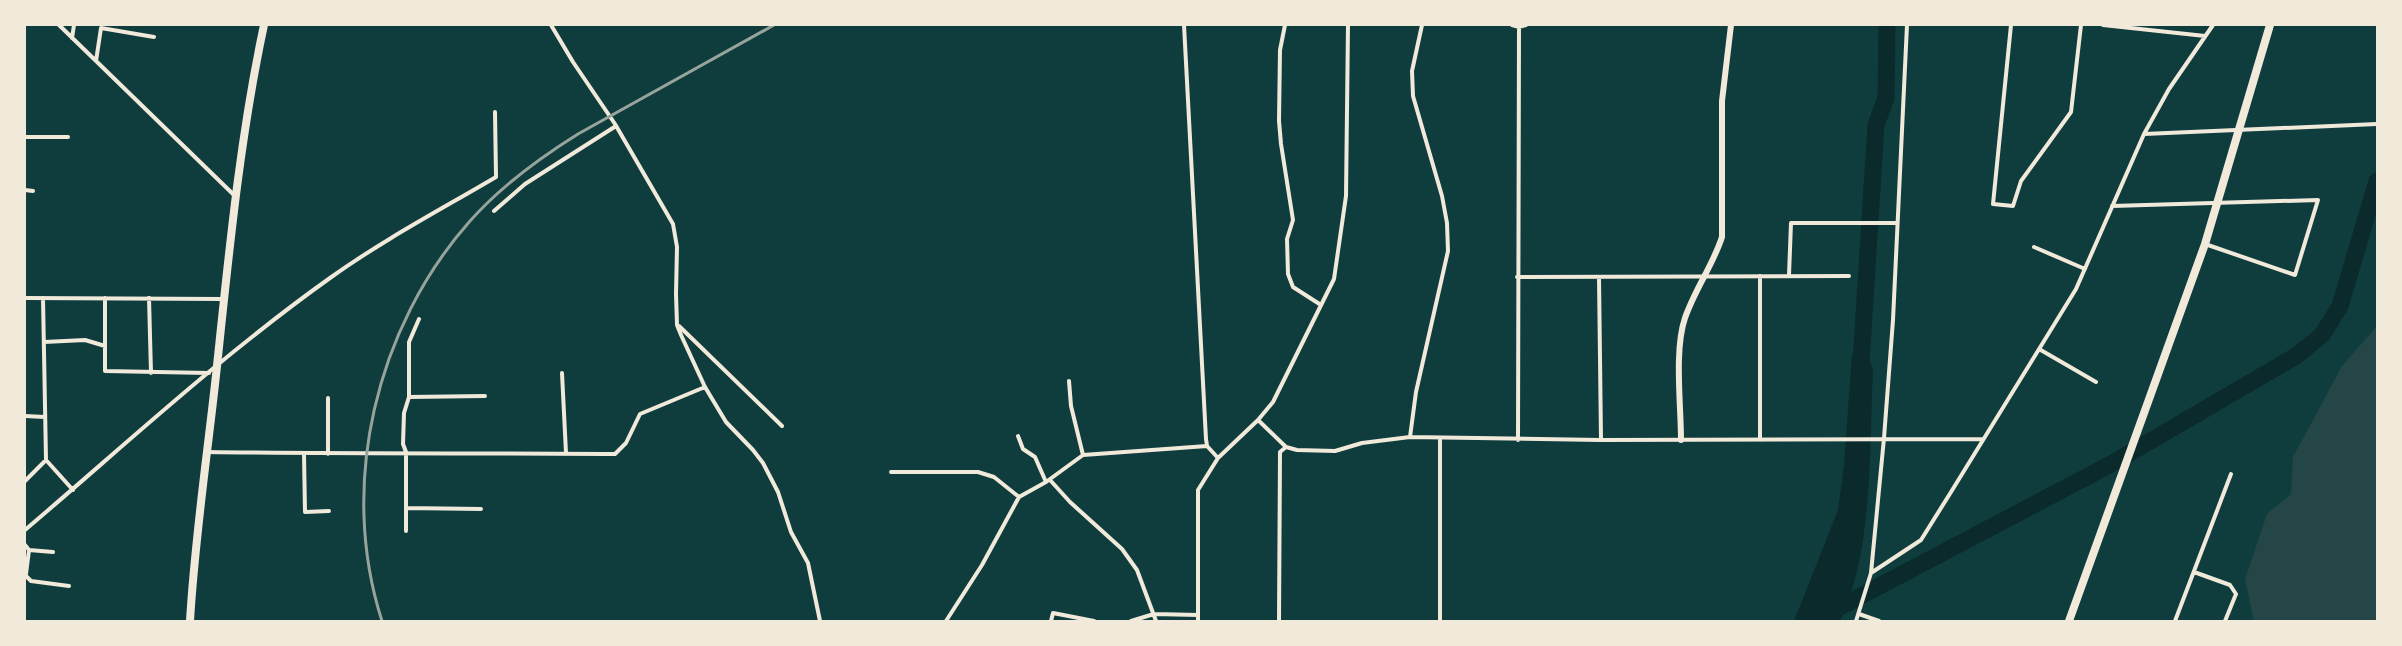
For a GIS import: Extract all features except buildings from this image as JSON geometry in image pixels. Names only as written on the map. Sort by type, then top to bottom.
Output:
[{"type":"main road","points":[[190,621],[193,563],[217,366],[223,298],[250,94],[264,25]]},
{"type":"main road","points":[[2069,621],[2140,428],[2205,244],[2270,25]]},
{"type":"street","points":[[59,25],[236,197]]},
{"type":"street","points":[[72,38],[74,25]]},
{"type":"street","points":[[551,25],[573,62],[616,126],[673,224],[677,247],[677,325],[686,349],[705,387],[726,422],[763,463],[778,492],[791,532],[808,563],[820,621]]},
{"type":"street","points":[[1184,25],[1207,446],[1218,458]]},
{"type":"street","points":[[1286,25],[1280,50],[1279,121],[1281,144],[1293,220],[1287,239],[1288,274],[1293,287],[1321,305]]},
{"type":"street","points":[[1198,621],[1198,490],[1218,458],[1258,420],[1273,402],[1334,279],[1346,196],[1348,25]]},
{"type":"street","points":[[1410,437],[1416,392],[1448,251],[1447,223],[1442,196],[1413,96],[1412,71],[1422,25]]},
{"type":"street","points":[[1512,25],[1519,27],[1526,25]]},
{"type":"street","points":[[1682,440],[1680,339],[1685,318],[1703,277],[1716,255],[1722,236],[1722,101],[1731,25]]},
{"type":"street","points":[[1856,621],[1871,573],[1884,438],[1893,320],[1896,223],[1907,25]]},
{"type":"street","points":[[2011,25],[1993,204],[2013,206],[2021,181],[2071,112],[2081,25]]},
{"type":"street","points":[[2102,25],[2206,36]]},
{"type":"street","points":[[1871,573],[1921,540],[2076,289],[2144,134],[2169,89],[2213,25]]},
{"type":"street","points":[[1518,440],[1517,277],[1519,27]]},
{"type":"street","points":[[96,61],[101,28],[154,36]]},
{"type":"street","points":[[25,530],[217,366],[328,279],[360,257],[496,177],[495,112]]},
{"type":"street","points":[[2144,134],[2377,124]]},
{"type":"street","points":[[494,211],[525,184],[616,126]]},
{"type":"street","points":[[25,137],[68,136]]},
{"type":"street","points":[[25,190],[33,191]]},
{"type":"street","points":[[2112,206],[2318,200],[2295,275],[2205,244]]},
{"type":"street","points":[[1789,275],[1791,222],[1896,223]]},
{"type":"street","points":[[2034,247],[2085,269]]},
{"type":"street","points":[[1760,276],[1760,440]]},
{"type":"street","points":[[1517,277],[1849,276]]},
{"type":"street","points":[[1599,277],[1601,440]]},
{"type":"street","points":[[25,298],[223,298]]},
{"type":"street","points":[[43,298],[46,460],[73,490]]},
{"type":"street","points":[[105,298],[105,371],[209,373]]},
{"type":"street","points":[[149,298],[151,373]]},
{"type":"street","points":[[406,531],[406,452],[403,444],[404,413],[410,397],[408,342],[419,319]]},
{"type":"street","points":[[677,325],[782,426]]},
{"type":"street","points":[[44,342],[85,340],[105,346]]},
{"type":"street","points":[[2039,349],[2096,382]]},
{"type":"street","points":[[562,373],[566,453]]},
{"type":"street","points":[[1069,381],[1072,406],[1083,455]]},
{"type":"street","points":[[207,452],[304,454],[406,452],[615,454],[626,443],[640,414],[705,387]]},
{"type":"street","points":[[410,397],[485,396]]},
{"type":"street","points":[[328,398],[328,454]]},
{"type":"street","points":[[25,416],[45,417]]},
{"type":"street","points":[[1258,420],[1286,447],[1297,450],[1335,451],[1362,443],[1410,437],[1518,440],[1760,440],[1875,438],[1983,439]]},
{"type":"street","points":[[1018,436],[1023,449],[1035,457],[1048,481],[1122,548],[1137,570],[1156,621]]},
{"type":"street","points":[[1440,439],[1440,621]]},
{"type":"street","points":[[946,621],[982,565],[1019,497],[1048,481],[1083,455],[1207,446]]},
{"type":"street","points":[[1280,621],[1280,452],[1286,447]]},
{"type":"street","points":[[304,454],[305,512],[329,511]]},
{"type":"street","points":[[25,481],[46,460]]},
{"type":"street","points":[[890,472],[978,472],[994,477],[1019,497]]},
{"type":"street","points":[[2175,621],[2231,474]]},
{"type":"street","points":[[406,508],[481,509]]},
{"type":"street","points":[[25,545],[29,550],[26,575],[31,581],[69,586]]},
{"type":"street","points":[[29,550],[53,552]]},
{"type":"street","points":[[2194,572],[2230,585],[2236,594],[2225,621]]},
{"type":"street","points":[[1860,611],[1879,621]]},
{"type":"street","points":[[1051,621],[1053,613],[1094,621]]},
{"type":"street","points":[[1131,621],[1154,614],[1198,614]]},
{"type":"shaded area","points":[[2377,326],[2377,621],[2254,621],[2245,579],[2267,514],[2291,494],[2293,457],[2342,366]]},
{"type":"shaded area","points":[[1852,354],[1867,355],[1873,369],[1868,498],[1859,562],[1851,593],[1840,621],[1794,621],[1838,510],[1844,465]]},
{"type":"waterway","points":[[1860,378],[1876,125],[1886,98],[1887,25]]},
{"type":"waterway","points":[[1821,621],[1838,608],[2111,464],[2296,356],[2322,335],[2340,306],[2377,181]]},
{"type":"railway","points":[[382,621],[369,569],[364,516],[366,463],[374,410],[389,358],[410,309],[437,263],[470,221],[494,196],[549,153],[578,134],[774,25]]}]
